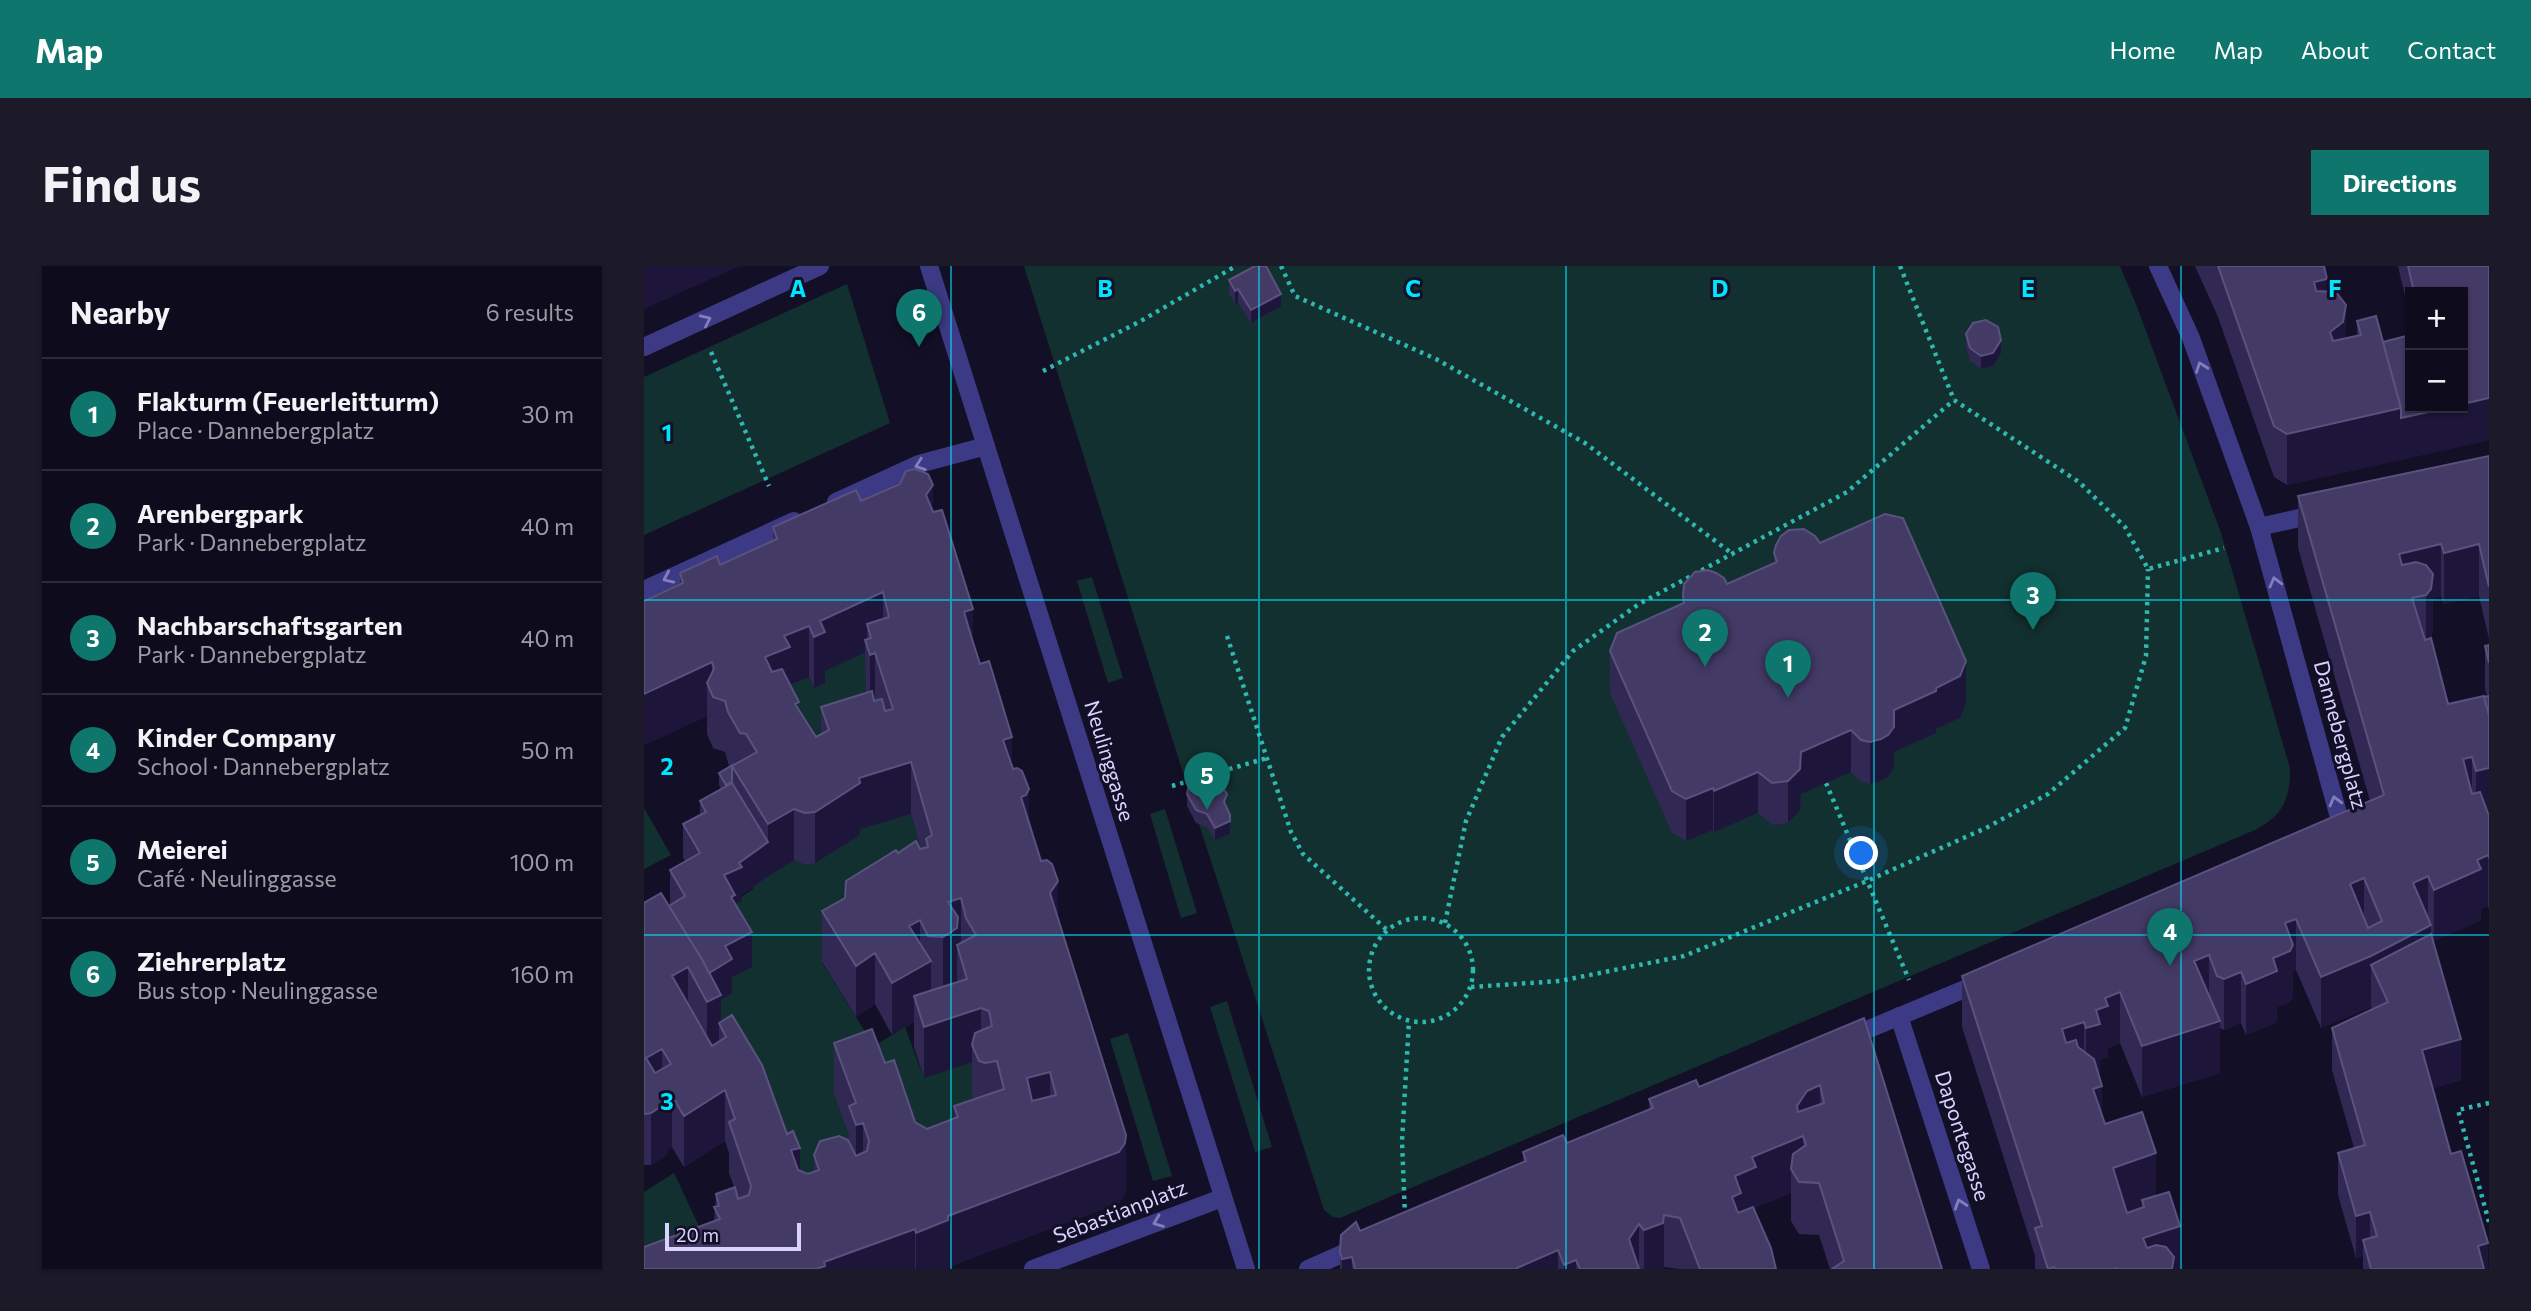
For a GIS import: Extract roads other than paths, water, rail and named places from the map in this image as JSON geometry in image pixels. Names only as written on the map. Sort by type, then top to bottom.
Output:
[{"type":"street","points":[[644,347],[821,266]]},
{"type":"street","name":"Neulinggasse","points":[[929,266],[1246,1269]]},
{"type":"street","name":"Dannebergplatz","points":[[2158,266],[2191,338],[2259,527],[2342,828],[2317,839]]},
{"type":"street","points":[[644,590],[919,464],[986,446]]},
{"type":"street","points":[[2259,527],[2333,510]]},
{"type":"street","points":[[1823,1049],[2004,973]]},
{"type":"street","name":"Dapontegasse","points":[[1899,1016],[1981,1269]]},
{"type":"street","name":"Sebastianplatz","points":[[1033,1269],[1222,1198]]},
{"type":"street","points":[[1308,1269],[1405,1227]]},
{"type":"place","name":"Ziehrerplatz","points":[[919,347]]},
{"type":"place","name":"Nachbarschaftsgarten","points":[[2033,630]]},
{"type":"place","name":"Arenbergpark","points":[[1705,667]]},
{"type":"place","name":"Flakturm (Feuerleitturm)","points":[[1788,698]]},
{"type":"place","name":"Meierei","points":[[1207,810]]},
{"type":"place","name":"Kinder Company","points":[[2170,966]]}]
